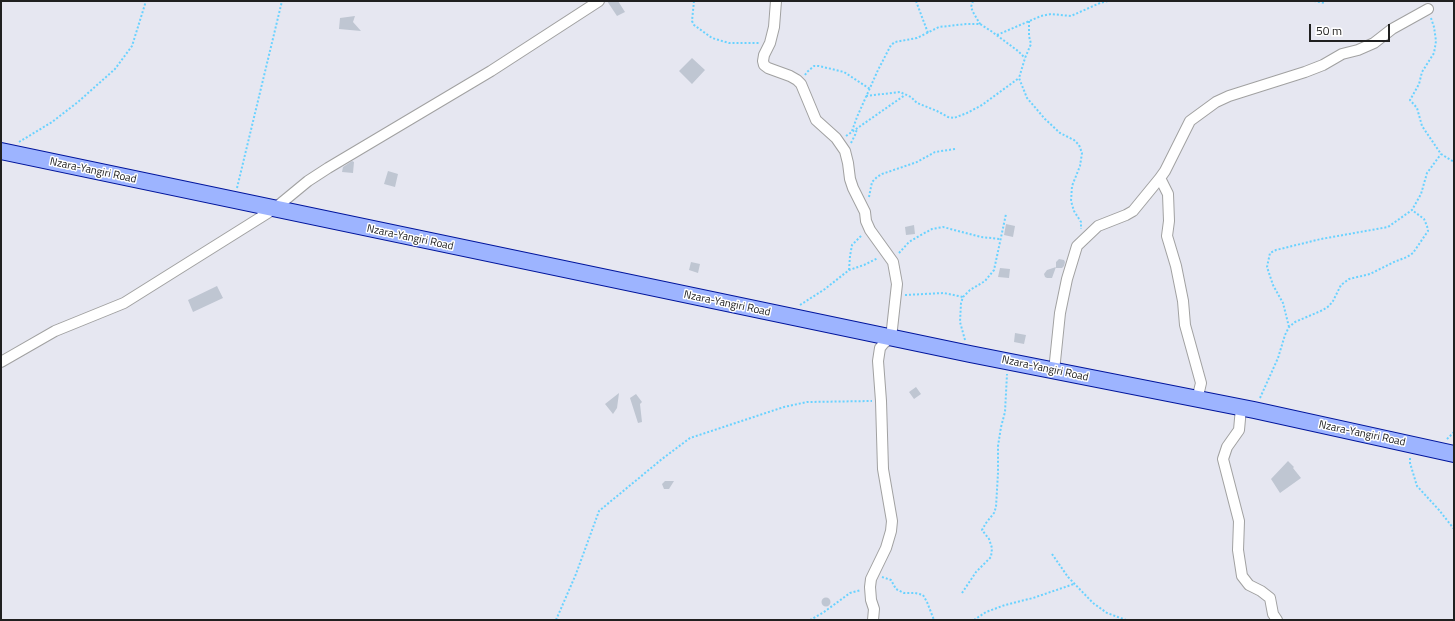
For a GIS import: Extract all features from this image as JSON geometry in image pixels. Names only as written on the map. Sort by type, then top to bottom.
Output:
[{"type":"main road","name":"Nzara-Yangiri Road","points":[[3,152],[891,338],[1248,409],[1454,454]]},
{"type":"street","points":[[1,362],[55,331],[124,303],[274,209],[308,181],[328,168],[491,71],[599,1]]},
{"type":"street","points":[[776,1],[774,27],[770,43],[764,55],[764,65],[768,68],[790,76],[801,84],[816,120],[838,141],[845,150],[852,188],[865,212],[866,221],[870,230],[890,258],[897,284],[891,338],[880,348],[878,362],[882,401],[883,469],[892,521],[886,548],[870,582],[871,600],[874,608],[873,620]]},
{"type":"street","points":[[1054,371],[1060,313],[1067,279],[1077,246],[1098,226],[1133,211],[1160,178],[1171,160],[1190,121],[1216,102],[1229,96],[1305,72],[1323,65],[1342,54],[1358,50],[1374,43],[1392,29],[1428,9]]},
{"type":"street","points":[[1160,178],[1168,194],[1169,221],[1167,236],[1183,301],[1185,325],[1201,383],[1197,400]]},
{"type":"street","points":[[1248,409],[1239,430],[1227,447],[1223,459],[1239,521],[1238,550],[1242,576],[1249,585],[1262,591],[1270,598],[1273,614],[1277,620]]},
{"type":"path","points":[[3,152],[52,122],[115,69],[132,46],[146,1]]},
{"type":"path","points":[[234,200],[282,1]]},
{"type":"path","points":[[694,1],[692,21],[694,25],[712,38],[729,43],[770,43]]},
{"type":"path","points":[[916,1],[928,33]]},
{"type":"path","points":[[973,1],[971,7],[980,24],[997,34],[1018,51],[1024,58]]},
{"type":"path","points":[[997,34],[1051,14],[1071,16],[1108,1]]},
{"type":"path","points":[[1314,1],[1325,3]]},
{"type":"path","points":[[1428,9],[1434,27],[1436,42],[1434,53],[1422,72],[1419,84],[1410,100],[1417,108],[1422,126],[1441,154],[1454,162]]},
{"type":"path","points":[[1030,21],[1029,36],[1031,44],[1024,58],[1019,78],[1026,98],[1060,133],[1074,140],[1079,145],[1082,153],[1080,166],[1072,186],[1071,200],[1074,211],[1081,222],[1077,246]]},
{"type":"path","points":[[852,131],[866,96],[891,45],[895,42],[917,38],[939,27],[980,24]]},
{"type":"path","points":[[801,84],[807,72],[814,66],[819,66],[844,72],[870,89]]},
{"type":"path","points":[[866,96],[900,92],[911,97],[917,103],[948,117],[954,118],[982,105],[1019,78]]},
{"type":"path","points":[[838,141],[905,95]]},
{"type":"path","points":[[845,150],[856,135],[857,128]]},
{"type":"path","points":[[865,212],[869,190],[872,182],[877,177],[917,162],[935,152],[955,149]]},
{"type":"path","points":[[1289,327],[1283,303],[1273,285],[1267,267],[1270,253],[1276,250],[1321,239],[1388,227],[1412,210],[1421,194],[1427,173],[1441,154]]},
{"type":"path","points":[[1248,409],[1278,358],[1289,327],[1295,322],[1324,310],[1329,306],[1341,285],[1349,279],[1370,274],[1408,257],[1413,253],[1428,232],[1428,226],[1424,219],[1412,210]]},
{"type":"path","points":[[970,354],[960,322],[961,304],[963,297],[970,290],[986,281],[994,270],[1006,214]]},
{"type":"path","points":[[785,316],[825,289],[849,270],[864,266],[881,256],[890,258],[909,242],[932,229],[943,227],[981,237],[1000,239]]},
{"type":"path","points":[[849,270],[852,245],[870,230]]},
{"type":"path","points":[[896,297],[909,294],[937,293],[963,297]]},
{"type":"path","points":[[962,593],[976,572],[991,557],[992,548],[989,539],[982,530],[994,513],[996,507],[998,446],[1005,412],[1008,361]]},
{"type":"path","points":[[556,620],[576,574],[599,511],[690,438],[784,406],[807,402],[882,401]]},
{"type":"path","points":[[1410,444],[1410,463],[1418,486],[1454,529]]},
{"type":"path","points":[[1052,554],[1074,584],[1093,603],[1107,613],[1126,620]]},
{"type":"path","points":[[810,620],[824,612],[850,593],[883,577],[891,580],[896,589],[904,593],[915,592],[922,595],[927,602],[934,620]]},
{"type":"path","points":[[974,620],[986,612],[1074,584]]},
{"type":"building","points":[[607,1],[618,1],[625,12],[617,16]]},
{"type":"building","points":[[355,16],[353,22],[361,31],[339,29],[340,18]]},
{"type":"building","points":[[692,58],[705,70],[692,84],[679,71]]},
{"type":"building","points":[[352,161],[354,162],[353,173],[342,172],[343,167]]},
{"type":"building","points":[[388,171],[398,174],[395,187],[384,184]]},
{"type":"building","points":[[1006,224],[1015,226],[1013,237],[1004,235]]},
{"type":"building","points":[[914,225],[915,234],[906,235],[905,227]]},
{"type":"building","points":[[1059,259],[1064,260],[1064,266],[1062,268],[1056,268],[1056,262]]},
{"type":"building","points":[[691,262],[700,264],[698,273],[689,270]]},
{"type":"building","points":[[1056,267],[1052,278],[1045,277],[1044,274],[1047,270]]},
{"type":"building","points":[[1000,268],[1010,269],[1009,278],[998,277]]},
{"type":"building","points":[[217,286],[223,298],[193,312],[188,300]]},
{"type":"building","points":[[1015,333],[1026,335],[1024,344],[1014,342]]},
{"type":"building","points":[[916,387],[921,394],[914,399],[909,392]]},
{"type":"building","points":[[619,393],[617,408],[613,414],[605,404]]},
{"type":"building","points":[[636,394],[642,402],[640,404],[642,422],[638,423],[630,398]]},
{"type":"building","points":[[1288,461],[1301,478],[1280,493],[1271,479]]},
{"type":"building","points":[[665,481],[674,481],[669,489],[664,489],[662,484]]},
{"type":"building","points":[[824,598],[828,598],[830,602],[828,606],[824,606],[822,604],[822,600]]}]
